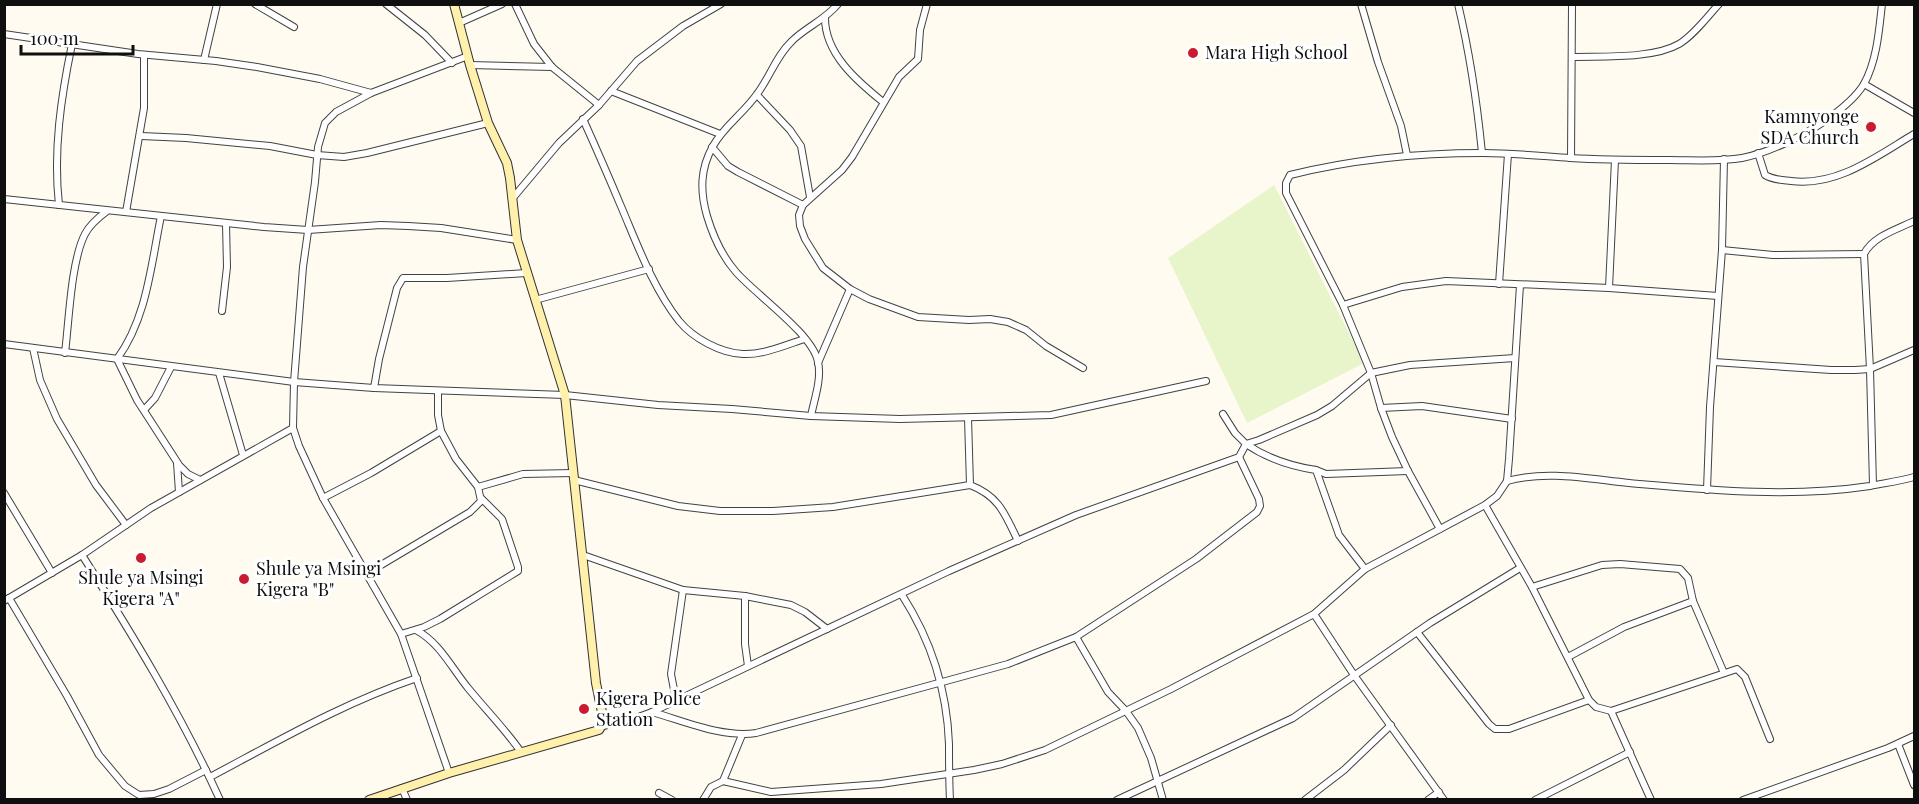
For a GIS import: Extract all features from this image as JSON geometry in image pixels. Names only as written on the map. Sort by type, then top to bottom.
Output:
[{"type":"street","points":[[204,60],[216,4]]},
{"type":"street","points":[[255,4],[294,27]]},
{"type":"street","points":[[386,4],[425,35],[452,63]]},
{"type":"street","points":[[454,4],[488,123],[507,163],[517,240],[565,395],[596,683],[603,726]]},
{"type":"street","points":[[459,23],[502,4]]},
{"type":"street","points":[[515,4],[534,44],[552,67],[599,105]]},
{"type":"street","points":[[512,200],[559,143],[599,105],[637,61],[683,26],[721,4]]},
{"type":"street","points":[[819,363],[813,350],[804,339],[736,273],[721,252],[703,203],[701,183],[703,166],[720,134],[757,95],[780,55],[792,40],[825,18],[838,4]]},
{"type":"street","points":[[927,4],[920,30],[918,59],[899,77],[852,157],[803,205],[799,215],[804,239],[823,267],[850,289],[888,307],[918,316],[1008,322],[1026,330],[1046,346],[1083,368]]},
{"type":"street","points":[[1361,4],[1378,62],[1401,126],[1407,155]]},
{"type":"street","points":[[1458,4],[1477,97],[1482,153]]},
{"type":"street","points":[[1571,158],[1572,4]]},
{"type":"street","points":[[1573,57],[1666,50],[1680,43],[1719,4]]},
{"type":"street","points":[[1440,529],[1407,471],[1343,305],[1286,193],[1286,183],[1290,176],[1362,160],[1407,155],[1482,153],[1615,160],[1724,159],[1758,153],[1809,132],[1855,96],[1864,84],[1872,64],[1882,4]]},
{"type":"street","points":[[825,18],[827,37],[839,57],[851,73],[883,102]]},
{"type":"street","points":[[4,34],[144,55],[204,60],[320,79],[371,93]]},
{"type":"street","points":[[59,205],[56,169],[58,143],[65,79],[72,44]]},
{"type":"street","points":[[126,212],[141,136],[145,85],[144,55]]},
{"type":"street","points":[[449,773],[401,634],[323,498],[298,446],[293,428],[294,382],[303,267],[317,155],[323,128],[331,116],[371,93],[452,63],[469,60],[552,67]]},
{"type":"street","points":[[1864,84],[1914,113]]},
{"type":"street","points":[[611,92],[720,134]]},
{"type":"street","points":[[757,95],[790,130],[801,146],[810,197]]},
{"type":"street","points":[[583,119],[649,270],[662,296],[680,322],[698,338],[720,348],[743,354],[804,339]]},
{"type":"street","points":[[141,136],[270,146],[317,155],[344,157],[488,123]]},
{"type":"street","points":[[1758,153],[1765,175],[1771,178],[1815,183],[1823,182],[1846,171],[1914,134]]},
{"type":"street","points":[[712,147],[728,166],[803,205]]},
{"type":"street","points":[[1499,284],[1508,154]]},
{"type":"street","points":[[1707,490],[1722,250],[1724,159]]},
{"type":"street","points":[[1609,288],[1615,160]]},
{"type":"street","points":[[4,199],[226,224],[308,230],[381,225],[408,226],[481,233],[517,240]]},
{"type":"street","points":[[65,353],[74,276],[81,244],[88,229],[107,210]]},
{"type":"street","points":[[117,359],[126,347],[139,319],[161,216]]},
{"type":"street","points":[[1873,485],[1864,254],[1872,244],[1914,221]]},
{"type":"street","points":[[222,311],[227,267],[226,224]]},
{"type":"street","points":[[1722,250],[1773,255],[1864,254]]},
{"type":"street","points":[[535,300],[649,270]]},
{"type":"street","points":[[374,388],[399,281],[403,278],[526,273]]},
{"type":"street","points":[[1343,305],[1424,283],[1468,281],[1718,296]]},
{"type":"street","points":[[702,800],[711,787],[723,781],[732,781],[757,789],[785,792],[881,784],[948,775],[1002,764],[1045,750],[1314,614],[1365,569],[1485,505],[1497,496],[1507,481],[1520,285]]},
{"type":"street","points":[[811,416],[819,363],[850,289]]},
{"type":"street","points":[[4,344],[294,382],[374,388],[565,395],[658,405],[811,416],[968,418],[1050,416],[1206,381]]},
{"type":"street","points":[[33,348],[40,380],[57,419],[96,485],[126,525]]},
{"type":"street","points":[[1714,362],[1831,370],[1870,369],[1914,350]]},
{"type":"street","points":[[369,800],[449,773],[599,730],[603,726],[652,712],[1076,515],[1239,457],[1246,444],[1317,415],[1332,406],[1371,373],[1410,365],[1515,358]]},
{"type":"street","points":[[117,359],[144,410],[177,463],[188,474],[200,480]]},
{"type":"street","points":[[144,410],[155,398],[171,367]]},
{"type":"street","points":[[219,373],[243,455]]},
{"type":"street","points":[[401,634],[416,630],[450,614],[518,570],[504,524],[482,499],[478,487],[456,459],[441,431],[438,391]]},
{"type":"street","points":[[1381,408],[1422,406],[1512,419]]},
{"type":"street","points":[[1223,414],[1235,433],[1246,444],[1260,453],[1292,466],[1326,474],[1407,471]]},
{"type":"street","points":[[968,418],[970,486]]},
{"type":"street","points":[[293,428],[179,492],[82,555],[7,599],[99,755],[125,786],[139,795],[154,794],[208,774],[324,715],[378,691],[417,678]]},
{"type":"street","points":[[323,498],[371,473],[441,431]]},
{"type":"street","points":[[652,712],[720,731],[742,735],[756,733],[1008,664],[1076,637],[1196,559],[1257,512],[1260,506],[1258,499],[1239,457]]},
{"type":"street","points":[[177,463],[179,492]]},
{"type":"street","points":[[1316,470],[1339,536],[1365,569]]},
{"type":"street","points":[[478,487],[523,474],[573,476],[678,506],[720,511],[833,507],[970,486],[985,491],[997,501],[1018,541]]},
{"type":"street","points":[[1507,481],[1537,475],[1707,490],[1760,492],[1837,491],[1899,482],[1914,477]]},
{"type":"street","points":[[4,493],[52,573]]},
{"type":"street","points":[[366,574],[470,512],[482,499]]},
{"type":"street","points":[[1485,505],[1532,587],[1589,700],[1596,707],[1611,711],[1737,669],[1744,677],[1770,739]]},
{"type":"street","points":[[82,555],[140,646],[220,800]]},
{"type":"street","points":[[583,555],[684,590],[745,596],[791,605],[805,612],[827,629]]},
{"type":"street","points":[[1532,587],[1602,565],[1680,569],[1688,578],[1693,601],[1724,673]]},
{"type":"street","points":[[1117,800],[1293,718],[1417,632],[1520,568]]},
{"type":"street","points":[[676,700],[671,674],[684,590]]},
{"type":"street","points":[[902,595],[927,641],[941,683],[948,727],[950,800]]},
{"type":"street","points":[[745,596],[745,644],[748,666]]},
{"type":"street","points":[[1568,657],[1623,627],[1693,601]]},
{"type":"street","points":[[1314,614],[1354,675],[1444,800]]},
{"type":"street","points":[[416,630],[428,636],[439,648],[521,752]]},
{"type":"street","points":[[1417,632],[1495,729],[1509,729],[1589,700]]},
{"type":"street","points":[[1076,637],[1108,692],[1126,711],[1145,742],[1163,800]]},
{"type":"street","points":[[1611,711],[1651,800]]},
{"type":"street","points":[[1305,800],[1344,770],[1391,725]]},
{"type":"street","points":[[723,781],[742,735]]},
{"type":"street","points":[[1743,800],[1898,744],[1914,736]]},
{"type":"street","points":[[1898,744],[1914,785]]},
{"type":"street","points":[[1535,800],[1630,752]]},
{"type":"street","points":[[402,788],[407,800]]},
{"type":"street","points":[[1428,800],[1439,792]]},
{"type":"street","points":[[659,793],[672,800]]},
{"type":"green space","points":[[1274,185],[1364,363],[1247,423],[1168,258]]},
{"type":"place","name":"Mara High School","points":[[1193,53]]},
{"type":"place","name":"Kamnyonge SDA Church","points":[[1871,127]]},
{"type":"place","name":"Shule ya Msingi Kigera \"A\"","points":[[141,558]]},
{"type":"place","name":"Shule ya Msingi Kigera \"B\"","points":[[244,579]]},
{"type":"place","name":"Kigera Police Station","points":[[584,709]]}]
